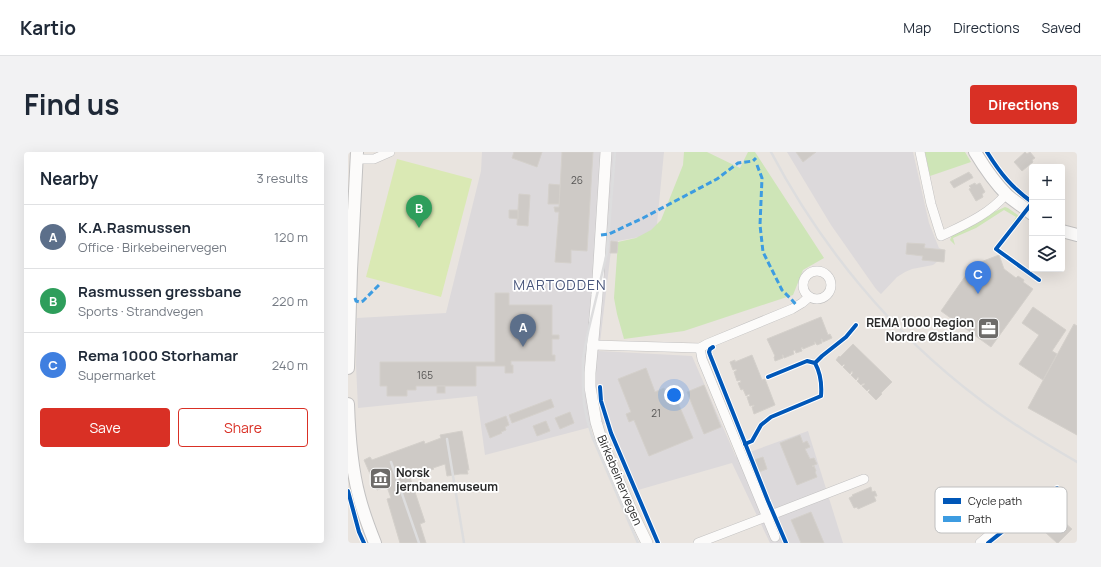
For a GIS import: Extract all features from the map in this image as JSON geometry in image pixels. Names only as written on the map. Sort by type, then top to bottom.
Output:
[{"type":"main road","points":[[975,152],[990,175],[1006,194],[1029,211]]},
{"type":"main road","points":[[348,368],[357,156]]},
{"type":"main road","points":[[1065,224],[1077,228]]},
{"type":"main road","points":[[1065,232],[1077,235]]},
{"type":"main road","points":[[348,404],[350,445],[357,486],[363,510],[375,543]]},
{"type":"street","points":[[357,156],[374,159],[390,152]]},
{"type":"street","name":"Birkebeinervegen","points":[[606,152],[590,388],[596,422],[602,442],[647,543]]},
{"type":"street","points":[[920,152],[941,236],[980,217],[1006,194]]},
{"type":"street","points":[[593,345],[700,348],[792,309],[802,303],[809,296]]},
{"type":"street","points":[[700,348],[702,359],[775,537]]},
{"type":"street","points":[[698,543],[864,479]]},
{"type":"street","points":[[980,543],[992,533]]},
{"type":"shaded area","points":[[482,152],[664,152],[656,234],[612,242],[599,351],[692,356],[736,457],[808,431],[843,543],[770,543],[732,463],[638,490],[610,422],[485,455],[477,396],[358,408],[356,365],[357,318],[446,313],[481,171]]},
{"type":"shaded area","points":[[787,152],[913,152],[929,223],[939,248],[945,250],[944,262],[938,261],[933,265],[912,269],[905,272],[897,277],[881,294],[831,225]]},
{"type":"green space","points":[[684,152],[707,152],[740,168],[748,152],[755,152],[824,258],[803,270],[793,295],[684,331],[624,339],[614,298],[618,242],[636,238],[651,230],[661,220],[683,165]]},
{"type":"green space","points":[[925,152],[965,152],[971,162],[930,176]]},
{"type":"green space","points":[[397,159],[472,179],[441,297],[366,277]]},
{"type":"green space","points":[[1005,207],[1019,216],[1005,235],[1016,217],[1004,210],[976,228],[953,238],[955,245],[950,240],[952,235],[978,223],[994,212]]},
{"type":"building","points":[[514,152],[542,152],[537,167],[512,158]]},
{"type":"building","points":[[562,152],[593,152],[587,251],[571,250],[571,263],[555,262],[559,212],[555,212],[554,207],[559,207]]},
{"type":"building","points":[[796,152],[816,152],[803,162]]},
{"type":"building","points":[[1025,152],[1027,154],[1030,152],[1035,158],[1032,160],[1033,162],[1022,171],[1014,162]]},
{"type":"building","points":[[969,172],[973,178],[954,188],[950,182]]},
{"type":"building","points":[[975,183],[976,185],[980,183],[985,192],[982,194],[983,197],[976,201],[969,189],[971,188],[969,186]]},
{"type":"building","points":[[549,184],[560,185],[559,204],[548,204]]},
{"type":"building","points":[[519,194],[530,195],[528,226],[517,225]]},
{"type":"building","points":[[509,210],[518,210],[518,219],[509,218]]},
{"type":"building","points":[[611,241],[618,242],[617,253],[610,253]]},
{"type":"building","points":[[907,243],[925,244],[924,248],[945,250],[944,262],[922,260],[923,256],[906,254]]},
{"type":"building","points":[[999,255],[1004,269],[1016,278],[1018,276],[1024,280],[1023,282],[1033,289],[991,347],[941,311],[973,265]]},
{"type":"building","points":[[495,293],[509,293],[509,305],[552,305],[552,335],[559,335],[559,339],[552,339],[552,355],[555,355],[555,361],[511,361],[511,365],[513,365],[513,373],[505,373],[505,366],[476,366],[476,386],[416,386],[416,390],[407,390],[407,396],[387,396],[387,386],[380,386],[380,362],[495,362]]},
{"type":"building","points":[[1033,307],[1066,330],[1052,351],[1057,354],[1043,380],[1019,364],[1039,335],[1022,323]]},
{"type":"building","points":[[821,317],[828,335],[830,334],[832,338],[823,342],[821,339],[822,343],[817,345],[814,342],[815,344],[803,349],[802,347],[802,351],[796,353],[795,350],[793,351],[794,354],[784,358],[782,355],[783,358],[775,361],[775,356],[767,339]]},
{"type":"building","points":[[1074,324],[1077,326],[1077,435],[1028,408]]},
{"type":"building","points":[[853,344],[892,382],[876,400],[868,392],[870,390],[869,389],[867,391],[862,386],[865,384],[864,383],[861,385],[857,381],[859,379],[858,377],[856,380],[851,375],[853,373],[852,371],[850,374],[843,367],[845,365],[844,364],[842,366],[836,360]]},
{"type":"building","points":[[752,355],[762,380],[765,379],[775,405],[754,414],[752,407],[754,405],[750,406],[747,397],[750,396],[749,394],[746,396],[743,389],[741,390],[738,383],[741,382],[740,380],[737,381],[734,372],[737,370],[733,370],[730,362],[735,360],[735,362]]},
{"type":"building","points":[[646,368],[655,392],[664,388],[666,393],[673,391],[693,438],[649,456],[634,420],[629,422],[626,414],[631,412],[618,379]]},
{"type":"building","points":[[704,385],[721,427],[704,434],[687,392]]},
{"type":"building","points":[[437,386],[445,386],[445,393],[437,393]]},
{"type":"building","points":[[551,399],[554,407],[512,423],[509,415]]},
{"type":"building","points":[[570,412],[574,423],[560,429],[555,418]]},
{"type":"building","points":[[506,416],[509,425],[505,427],[506,430],[490,438],[485,424]]},
{"type":"building","points":[[546,421],[550,431],[537,436],[533,426]]},
{"type":"building","points":[[462,431],[469,470],[467,470],[468,474],[447,476],[445,464],[410,477],[425,522],[420,524],[426,543],[400,543],[387,499],[391,498],[386,484],[383,485],[383,488],[377,490],[364,460],[370,457],[372,460],[424,441],[425,444],[441,438],[440,435]]},
{"type":"building","points":[[800,435],[803,443],[807,441],[810,447],[805,449],[810,459],[814,458],[817,464],[812,466],[814,466],[817,477],[797,485],[780,443]]},
{"type":"building","points":[[763,457],[767,469],[759,472],[754,460]]},
{"type":"building","points":[[871,487],[872,492],[875,491],[877,496],[874,496],[876,501],[858,509],[857,507],[854,508],[849,498],[853,496],[852,495]]},
{"type":"building","points":[[811,512],[824,543],[801,543],[791,520]]},
{"type":"building","points":[[1067,525],[1072,529],[1057,543],[1046,533],[1067,533]]},
{"type":"railway","points":[[615,152],[607,253],[583,358],[584,404],[592,436],[638,543]]},
{"type":"railway","points":[[771,152],[812,221],[836,254],[861,286],[916,346],[946,373],[990,407],[1014,424],[1077,462]]},
{"type":"railway","points":[[447,439],[464,543]]},
{"type":"railway","points":[[391,462],[419,543]]},
{"type":"marked path","points":[[601,235],[609,234],[643,218],[717,179],[738,163],[753,161],[756,158]]},
{"type":"marked path","points":[[757,165],[762,178],[760,225],[763,252],[782,290],[797,306]]},
{"type":"marked path","points":[[355,298],[356,301],[363,301],[379,285]]},
{"type":"cycle path","points":[[987,152],[1007,180],[1029,200]]},
{"type":"cycle path","points":[[1029,207],[996,249],[1039,280]]},
{"type":"cycle path","points":[[815,363],[846,337],[856,325]]},
{"type":"cycle path","points":[[713,347],[710,349],[710,355],[786,543]]},
{"type":"cycle path","points":[[745,444],[752,441],[761,425],[771,417],[821,396],[821,379],[815,363],[807,361],[768,377]]},
{"type":"cycle path","points":[[600,387],[601,401],[611,433],[658,543]]},
{"type":"cycle path","points":[[348,491],[359,532],[364,543]]},
{"type":"cycle path","points":[[988,543],[1001,533]]},
{"type":"place","name":"Rasmussen gressbane","points":[[419,228]]},
{"type":"place","name":"Rema 1000 Storhamar","points":[[978,294]]},
{"type":"place","name":"REMA 1000 Region Nordre Østland","points":[[989,329]]},
{"type":"place","name":"K.A.Rasmussen","points":[[523,347]]},
{"type":"place","name":"Norsk jernbanemuseum","points":[[380,479]]},
{"type":"district","name":"MARTODDEN","points":[[560,284]]}]
